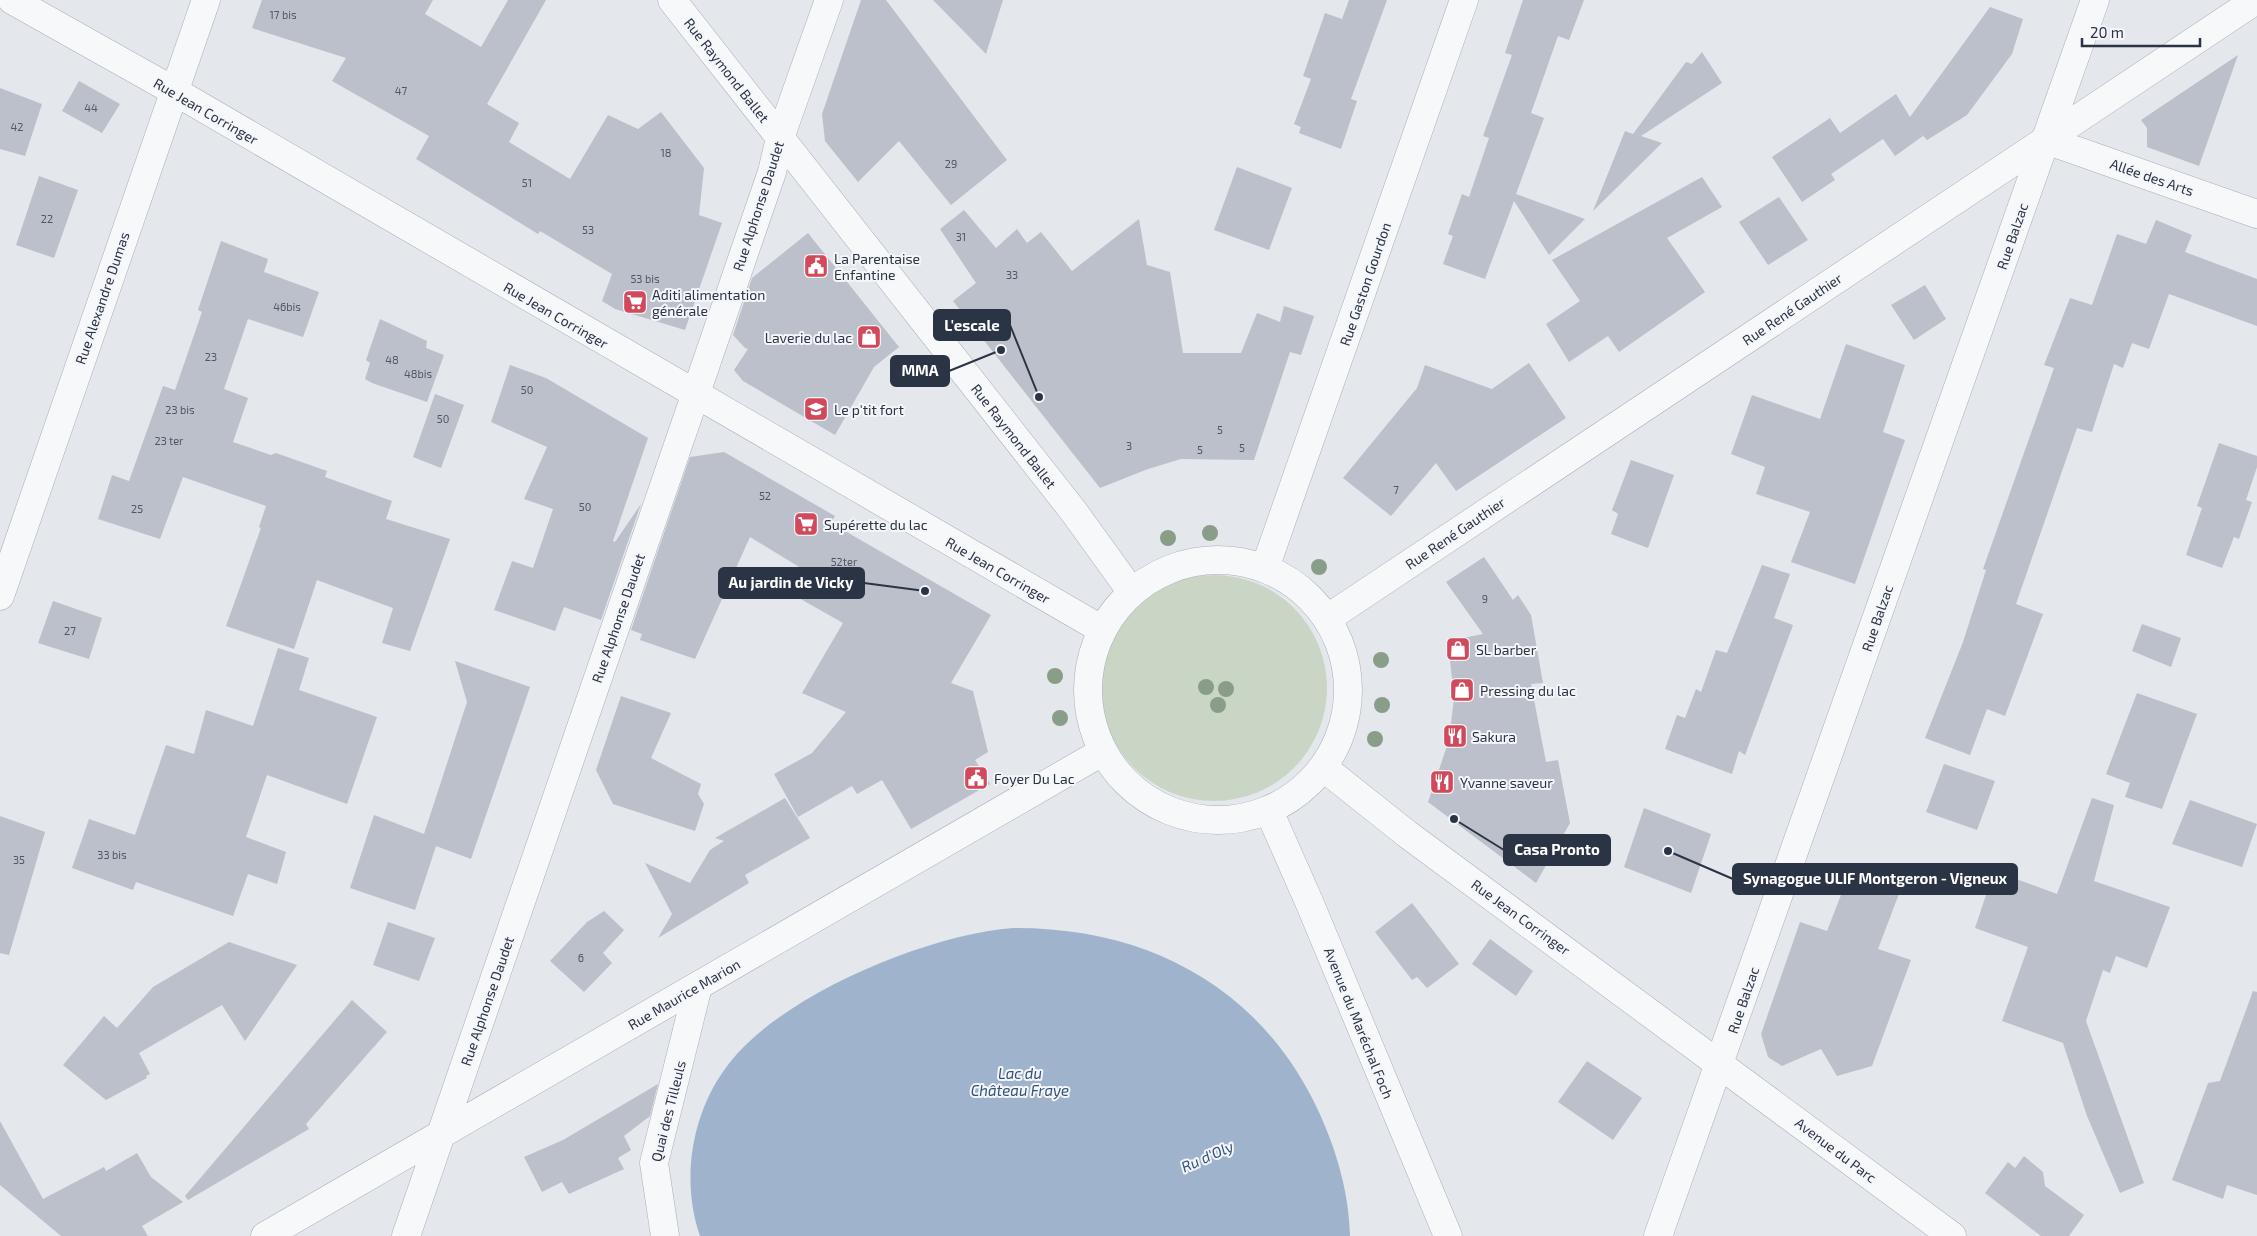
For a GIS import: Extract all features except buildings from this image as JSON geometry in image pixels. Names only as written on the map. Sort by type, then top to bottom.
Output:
[{"type":"street","name":"Rue Jean Corringer","points":[[12,0],[174,91],[1101,630]]},
{"type":"street","name":"Rue Alexandre Dumas","points":[[0,596],[206,0]]},
{"type":"street","name":"Rue Raymond Ballet","points":[[672,0],[1068,504],[1131,591]]},
{"type":"street","name":"Rue Alphonse Daudet","points":[[406,1236],[772,172],[780,138],[829,0]]},
{"type":"street","name":"Rue Gaston Gourdon","points":[[1265,568],[1464,0]]},
{"type":"street","name":"Rue Balzac","points":[[1658,1236],[2095,0]]},
{"type":"street","name":"Rue René Gauthier","points":[[1328,618],[2256,0]]},
{"type":"street","name":"Allée des Arts","points":[[2046,140],[2257,214]]},
{"type":"street","points":[[1230,559],[1265,568],[1300,588],[1328,618],[1344,654],[1349,694],[1342,732],[1324,768],[1299,793],[1269,811],[1232,821],[1194,819],[1157,806],[1124,781],[1102,752],[1088,712],[1088,670],[1101,630],[1114,609],[1131,591],[1161,571],[1195,560],[1230,559]]},
{"type":"street","name":"Rue Maurice Marion","points":[[265,1236],[1102,752]]},
{"type":"street","name":"Rue Jean Corringer","points":[[1324,768],[1415,840],[1720,1064]]},
{"type":"street","name":"Avenue du Maréchal Foch","points":[[1269,811],[1310,904],[1448,1236]]},
{"type":"street","name":"Quai des Tilleuls","points":[[665,1236],[654,1163],[698,986]]},
{"type":"street","name":"Avenue du Parc","points":[[1720,1064],[1952,1236]]},
{"type":"green space","points":[[1214,575],[1247,580],[1257,584],[1277,594],[1294,608],[1308,625],[1318,645],[1322,655],[1327,688],[1322,721],[1318,731],[1308,751],[1294,768],[1277,782],[1257,792],[1247,796],[1214,801],[1181,796],[1171,792],[1151,782],[1134,768],[1120,751],[1110,731],[1106,721],[1101,688],[1106,655],[1110,645],[1120,625],[1134,608],[1151,594],[1171,584],[1181,580]]},
{"type":"water","name":"Lac du Château Fraye","points":[[1013,928],[1062,930],[1108,939],[1152,952],[1193,972],[1230,997],[1264,1028],[1293,1065],[1317,1108],[1330,1139],[1336,1154],[1344,1187],[1350,1236],[700,1236],[694,1214],[691,1191],[693,1145],[699,1122],[707,1100],[718,1080],[731,1061],[755,1036],[786,1013],[821,991],[860,972],[901,955],[941,942],[979,933]]},
{"type":"place","name":"La Parentaise Enfantine","points":[[816,266]]},
{"type":"place","name":"Aditi alimentation générale","points":[[635,302]]},
{"type":"place","name":"Laverie du lac","points":[[869,337]]},
{"type":"place","name":"MMA","points":[[1001,350]]},
{"type":"place","name":"L'escale","points":[[1039,397]]},
{"type":"place","name":"Le p'tit fort","points":[[816,409]]},
{"type":"place","name":"Supérette du lac","points":[[806,524]]},
{"type":"place","name":"Au jardin de Vicky","points":[[925,591]]},
{"type":"place","name":"SL barber","points":[[1458,649]]},
{"type":"place","name":"Pressing du lac","points":[[1462,690]]},
{"type":"place","name":"Sakura","points":[[1455,736]]},
{"type":"place","name":"Foyer Du Lac","points":[[976,778]]},
{"type":"place","name":"Yvanne saveur","points":[[1442,782]]},
{"type":"place","name":"Casa Pronto","points":[[1454,819]]},
{"type":"place","name":"Synagogue ULIF Montgeron - Vigneux","points":[[1668,851]]},
{"type":"water label","name":"Ru d'Oly","points":[[1207,1156]]}]
